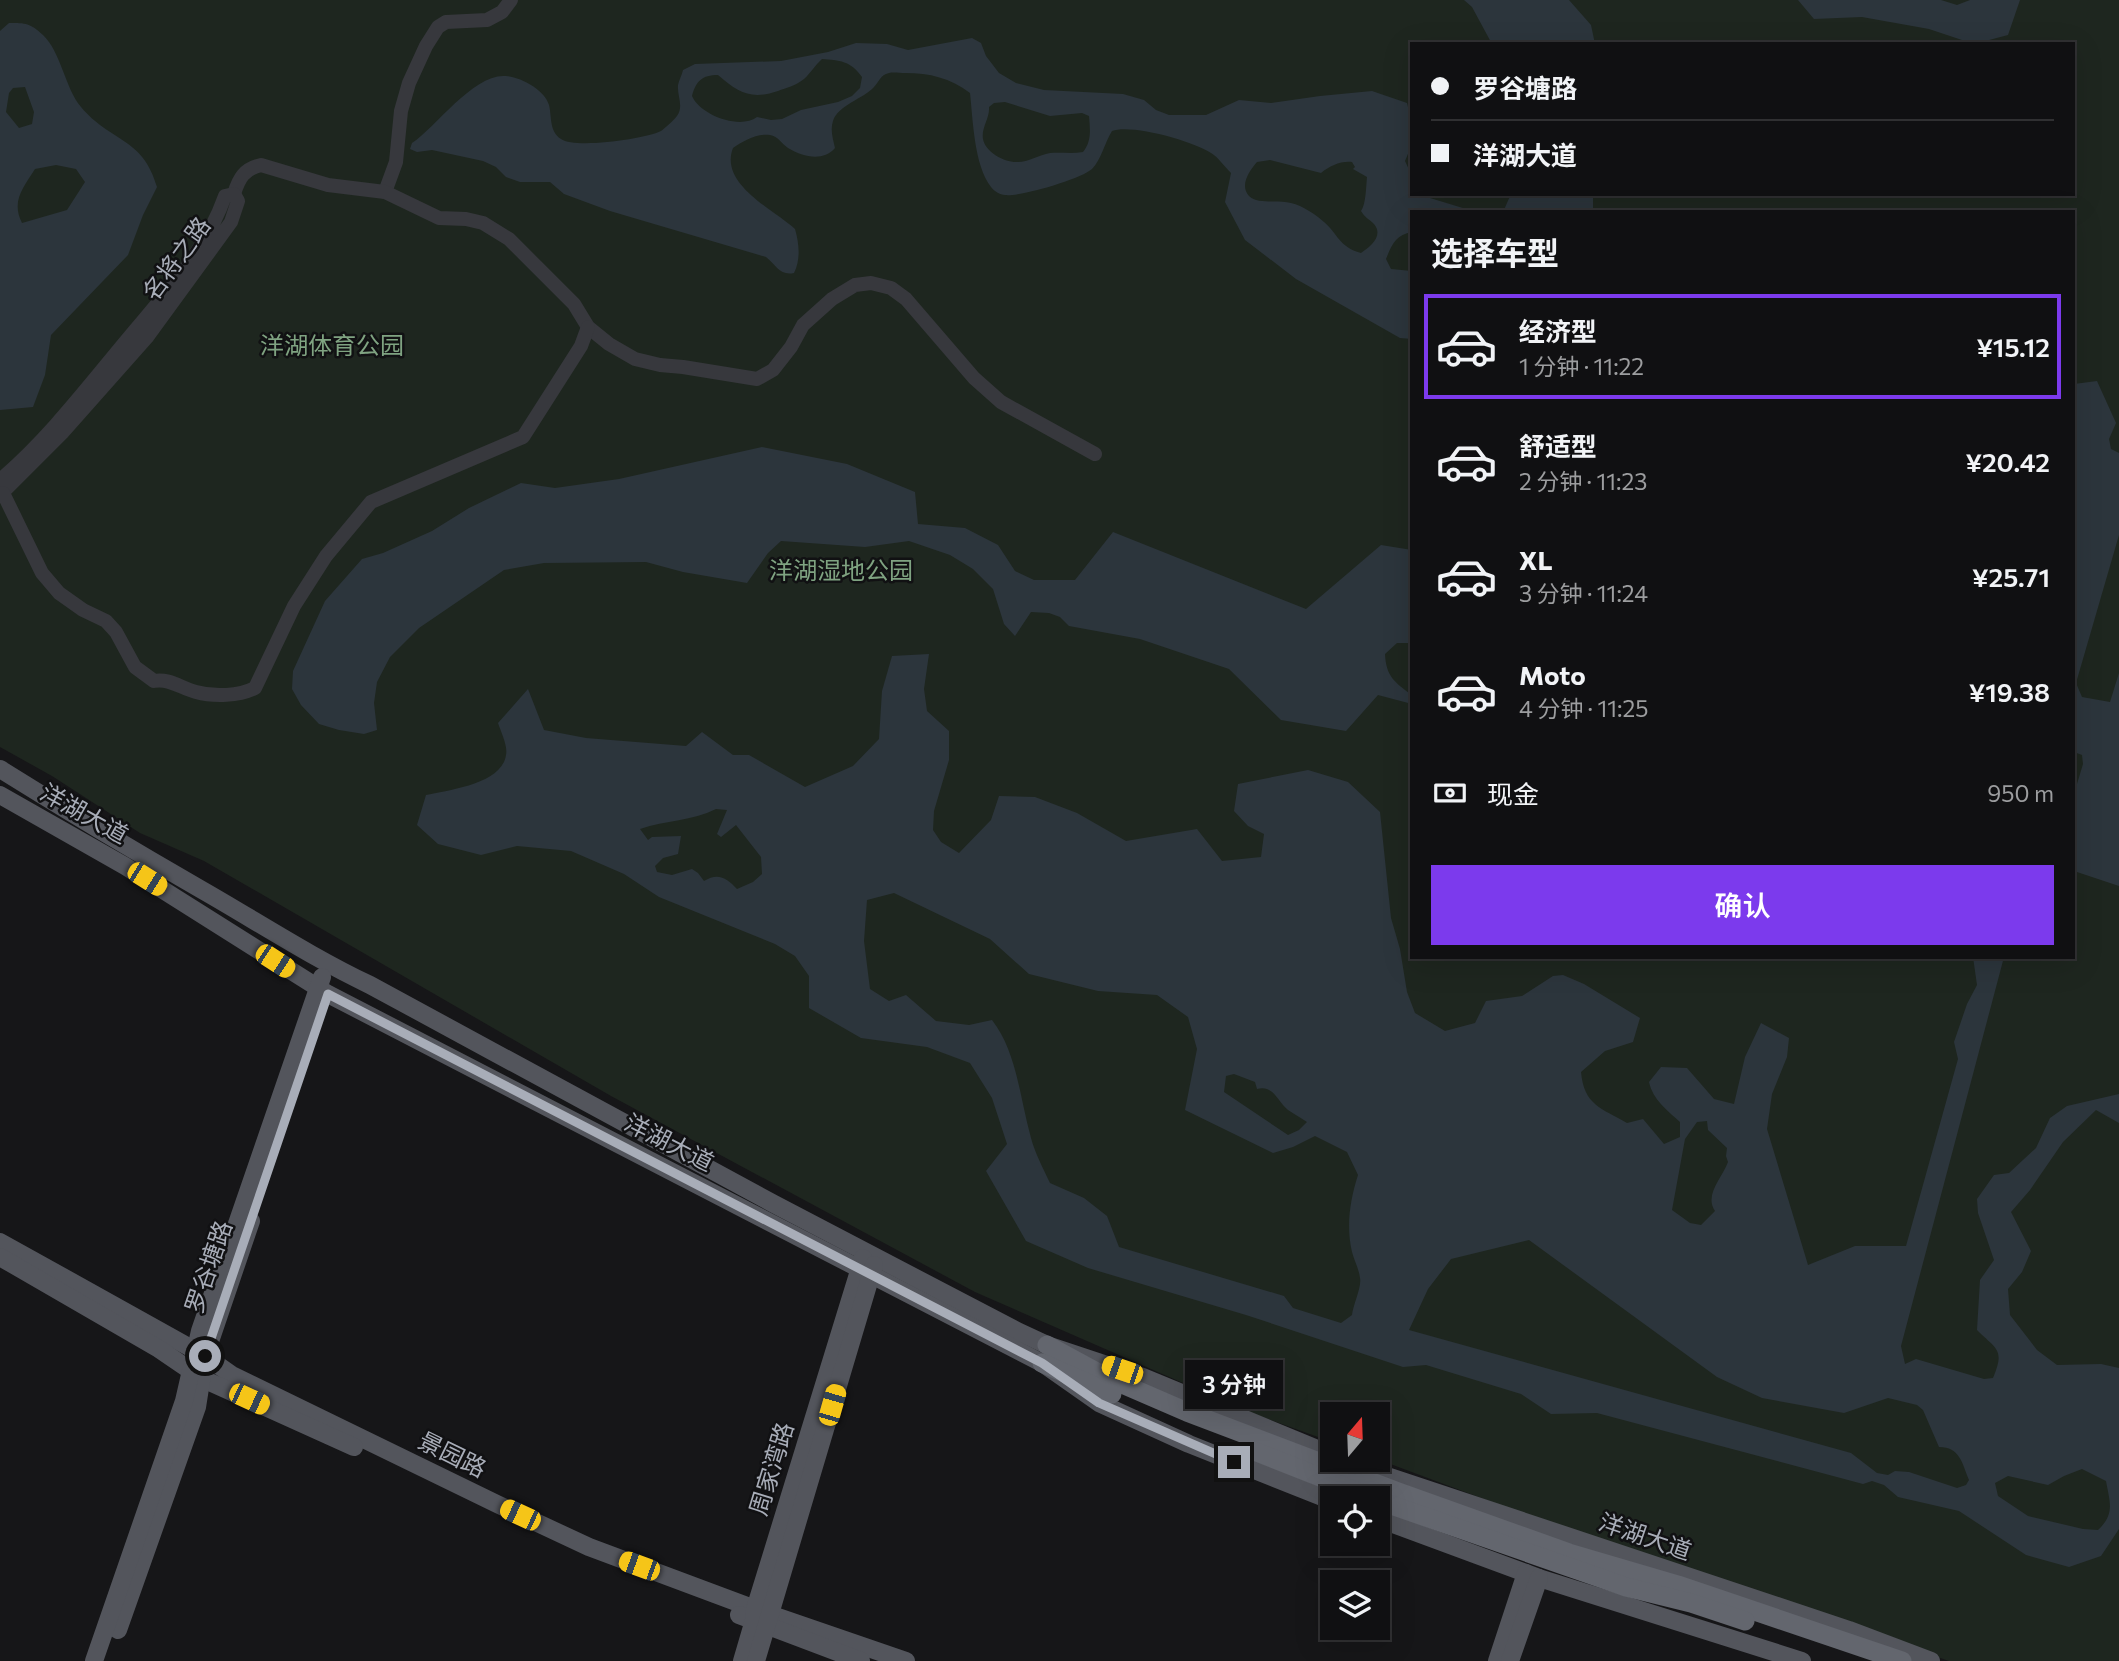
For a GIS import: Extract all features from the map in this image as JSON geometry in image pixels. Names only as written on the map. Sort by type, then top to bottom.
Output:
[{"type":"highway","points":[[1044,1354],[1106,1377],[1186,1418],[1345,1486]]},
{"type":"highway","points":[[1186,1418],[1569,1553],[1691,1589],[1902,1661]]},
{"type":"highway","points":[[1390,1504],[1626,1587],[1691,1603],[1860,1661]]},
{"type":"main road","name":"洋湖大道","points":[[0,769],[143,857],[332,967],[382,991],[868,1263]]},
{"type":"main road","name":"洋湖大道","points":[[0,795],[125,866],[323,991],[868,1263],[1044,1354],[1143,1377],[1320,1450]]},
{"type":"main road","name":"罗谷塘路","points":[[106,1661],[197,1407],[200,1354],[332,967]]},
{"type":"main road","name":"景园路","points":[[0,1242],[200,1354],[232,1375],[578,1542],[762,1617],[861,1661]]},
{"type":"main road","name":"景园路","points":[[0,1257],[197,1374],[586,1556],[762,1617],[906,1661]]},
{"type":"main road","name":"周家湾路","points":[[742,1661],[762,1617],[868,1263]]},
{"type":"main road","name":"洋湖大道","points":[[1044,1354],[1099,1403],[1240,1465],[1320,1496]]},
{"type":"main road","name":"罗谷塘路","points":[[94,1661],[184,1401],[197,1374]]},
{"type":"main road","name":"洋湖大道","points":[[1376,1472],[1849,1630],[1931,1661]]},
{"type":"main road","points":[[1390,1523],[1533,1575],[1802,1661]]},
{"type":"main road","points":[[1497,1661],[1533,1575]]},
{"type":"main road","points":[[1510,1661],[1533,1575]]},
{"type":"main road","name":"周家湾路","points":[[756,1661],[762,1617]]},
{"type":"street","points":[[511,0],[502,12],[487,20],[446,22],[439,27],[426,46],[409,83],[401,111],[396,162],[385,192],[439,218],[483,223],[509,239],[574,304],[588,327],[609,344],[635,359],[757,380],[773,370],[791,348],[803,325],[832,299],[855,285],[872,283],[891,288],[906,299],[974,378],[1001,402],[1095,454]]},
{"type":"street","name":"名将之路","points":[[1,489],[62,433],[148,336],[232,222],[237,201],[234,194],[239,178],[251,167],[261,164],[328,185],[385,192]]},
{"type":"street","points":[[1,489],[42,573],[59,593],[111,626],[135,667],[154,681],[163,679],[197,693],[242,695],[255,688],[294,606],[326,556],[371,502],[523,437],[581,346],[588,327]]},
{"type":"green space","name":"洋湖湿地公园","points":[[0,0],[2119,0],[2119,1661],[1949,1661],[1535,1518],[1390,1464],[1390,1402],[1320,1402],[1320,1438],[1254,1414],[975,1292],[611,1096],[204,861],[140,833],[52,776],[0,747]]},
{"type":"shaded area","points":[[1464,0],[1569,0],[1591,25],[1595,42],[1491,42],[1472,7]]},
{"type":"shaded area","points":[[1798,0],[1941,0],[1957,5],[1970,0],[2020,0],[2008,35],[1982,42],[1968,42],[1929,29],[1862,17],[1814,19]]},
{"type":"shaded area","points":[[9,23],[20,23],[28,24],[43,35],[54,51],[81,107],[143,158],[157,187],[128,255],[51,335],[45,375],[33,407],[0,410],[0,31]],"holes":[[[25,87],[34,112],[32,124],[19,128],[6,112],[9,93],[13,88]],[[56,165],[76,169],[85,182],[67,210],[22,223],[18,201],[26,182],[35,169]]]},
{"type":"shaded area","points":[[972,38],[981,43],[986,56],[999,73],[1016,83],[1044,90],[1123,94],[1144,100],[1156,110],[1169,115],[1206,115],[1239,100],[1271,103],[1372,91],[1407,103],[1410,115],[1410,146],[1405,161],[1410,172],[1410,196],[1428,196],[1469,210],[1410,210],[1410,232],[1398,238],[1390,249],[1386,259],[1391,269],[1410,271],[1410,339],[1400,338],[1296,279],[1245,240],[1225,202],[1231,173],[1214,155],[1202,148],[1162,135],[1121,129],[1112,131],[1098,161],[1086,173],[1023,193],[1005,195],[997,192],[985,178],[981,167],[975,142],[970,93],[947,80],[931,75],[884,75],[874,87],[836,115],[832,128],[835,148],[825,155],[813,157],[800,154],[770,135],[755,136],[733,148],[731,161],[741,184],[795,229],[798,262],[794,273],[789,274],[766,257],[610,211],[564,194],[550,182],[520,182],[506,177],[496,167],[483,161],[432,150],[417,152],[410,149],[412,143],[456,102],[481,83],[494,77],[512,77],[538,89],[547,99],[553,128],[561,139],[580,143],[610,142],[663,130],[679,112],[678,85],[683,70],[695,64],[781,61],[828,52],[856,43],[887,44],[908,50]],"holes":[[[822,59],[849,65],[862,77],[860,88],[852,96],[838,102],[801,110],[782,119],[757,117],[741,122],[721,119],[703,109],[692,96],[700,80],[712,75],[718,75],[746,93],[769,94],[801,81]],[[1005,102],[1050,116],[1082,113],[1089,116],[1088,144],[1083,152],[1050,153],[1022,162],[1002,159],[987,148],[983,131],[989,107],[994,103]],[[1270,160],[1321,173],[1335,164],[1352,162],[1355,167],[1353,169],[1367,177],[1361,211],[1377,228],[1375,241],[1361,253],[1343,244],[1324,222],[1304,208],[1249,196],[1245,187],[1249,173],[1257,162]]]},
{"type":"shaded area","points":[[1510,196],[1593,196],[1593,210],[1504,210]]},
{"type":"shaded area","points":[[2097,381],[2116,423],[2109,439],[2111,449],[2119,453],[2119,535],[2076,683],[2082,697],[2110,702],[2119,673],[2119,886],[2075,871],[2075,791],[2083,764],[2082,755],[2075,752],[2075,384]]},
{"type":"shaded area","points":[[762,447],[847,464],[915,492],[918,524],[965,528],[998,545],[1015,571],[1034,580],[1075,580],[1113,532],[1306,609],[1381,545],[1410,550],[1410,643],[1397,643],[1385,654],[1389,673],[1410,693],[1410,703],[1378,695],[1346,731],[1281,720],[1229,669],[1140,639],[1069,626],[1060,617],[1031,612],[1015,636],[1004,624],[993,589],[973,569],[950,555],[909,541],[865,547],[781,541],[768,553],[747,583],[683,572],[646,562],[544,563],[504,570],[419,628],[390,657],[377,682],[374,703],[377,730],[364,734],[319,724],[301,705],[292,689],[293,671],[325,601],[362,559],[383,553],[432,531],[469,508],[521,483],[555,488],[619,479]]},
{"type":"shaded area","points":[[929,654],[924,689],[927,711],[949,731],[949,760],[934,811],[933,830],[941,842],[959,853],[991,820],[999,796],[1035,797],[1077,813],[1126,841],[1197,829],[1222,861],[1261,857],[1264,834],[1248,826],[1234,811],[1238,784],[1308,770],[1348,782],[1380,812],[1391,918],[1400,949],[1407,992],[1415,1013],[1445,1031],[1475,1023],[1486,1001],[1522,996],[1553,976],[1563,975],[1584,984],[1640,1018],[1633,1042],[1605,1051],[1581,1072],[1586,1092],[1595,1104],[1627,1123],[1643,1119],[1664,1144],[1680,1137],[1680,1122],[1661,1104],[1651,1088],[1649,1082],[1661,1067],[1687,1068],[1714,1099],[1734,1104],[1745,1057],[1761,1023],[1789,1038],[1787,1057],[1772,1094],[1767,1129],[1808,1265],[1855,1246],[1906,1246],[1958,1059],[1954,1042],[1967,1004],[1977,985],[1973,959],[2003,959],[1901,1346],[1905,1364],[1916,1359],[1984,1379],[1993,1378],[1998,1361],[1997,1351],[1977,1330],[1980,1280],[1994,1260],[1978,1213],[1977,1199],[1994,1175],[2009,1173],[2036,1148],[2050,1118],[2067,1106],[2119,1094],[2119,1123],[2096,1110],[2063,1142],[2030,1190],[2011,1212],[2031,1251],[2022,1272],[2008,1289],[2010,1315],[2037,1350],[2057,1365],[2101,1364],[2119,1368],[2119,1529],[2101,1556],[2069,1567],[2026,1555],[1959,1511],[1898,1497],[1884,1485],[1872,1481],[1863,1484],[1597,1413],[1551,1414],[1521,1394],[1426,1365],[1403,1367],[1246,1315],[1088,1268],[1026,1241],[986,1171],[1007,1144],[992,1098],[970,1063],[927,1047],[861,1038],[809,1008],[809,976],[795,956],[775,944],[659,897],[624,874],[571,851],[517,846],[481,855],[438,844],[417,825],[426,795],[473,784],[495,773],[502,765],[506,747],[498,723],[528,689],[544,730],[586,738],[686,746],[702,732],[733,755],[749,755],[805,787],[853,766],[879,739],[882,691],[892,656]],"holes":[[[716,809],[727,810],[717,834],[721,837],[736,825],[761,857],[762,874],[753,882],[737,889],[730,882],[718,877],[704,881],[692,869],[672,875],[657,872],[655,866],[663,858],[678,854],[681,836],[652,837],[648,840],[640,829]],[[894,893],[990,939],[1029,974],[1098,991],[1157,995],[1188,1017],[1197,1049],[1185,1110],[1273,1153],[1315,1136],[1347,1152],[1358,1175],[1349,1223],[1352,1252],[1360,1281],[1352,1315],[1341,1323],[1293,1308],[1284,1296],[1119,1247],[1107,1216],[1084,1198],[1050,1183],[1033,1144],[1007,1046],[992,1020],[969,1025],[936,1021],[906,995],[889,1001],[870,989],[864,941],[867,900]],[[1234,1074],[1255,1082],[1257,1089],[1267,1089],[1288,1110],[1307,1122],[1288,1135],[1224,1092],[1226,1076]],[[1707,1121],[1708,1130],[1727,1148],[1728,1162],[1713,1193],[1712,1205],[1715,1211],[1701,1225],[1690,1223],[1672,1210],[1685,1139],[1697,1122]],[[1529,1240],[1717,1377],[1762,1398],[1844,1413],[1888,1398],[1917,1405],[1923,1410],[1939,1447],[1956,1453],[1969,1480],[1966,1485],[1957,1488],[1909,1472],[1895,1471],[1888,1475],[1877,1473],[1851,1453],[1409,1330],[1428,1289],[1451,1259]],[[2082,1469],[2106,1481],[2110,1508],[2107,1519],[2098,1530],[2028,1516],[1998,1496],[1995,1483],[2008,1476],[2048,1485]]]},
{"type":"route","points":[[205,1356],[328,994],[1042,1363],[1099,1403],[1234,1462]]},
{"type":"park label","name":"洋湖体育公园","points":[[332,346]]}]
